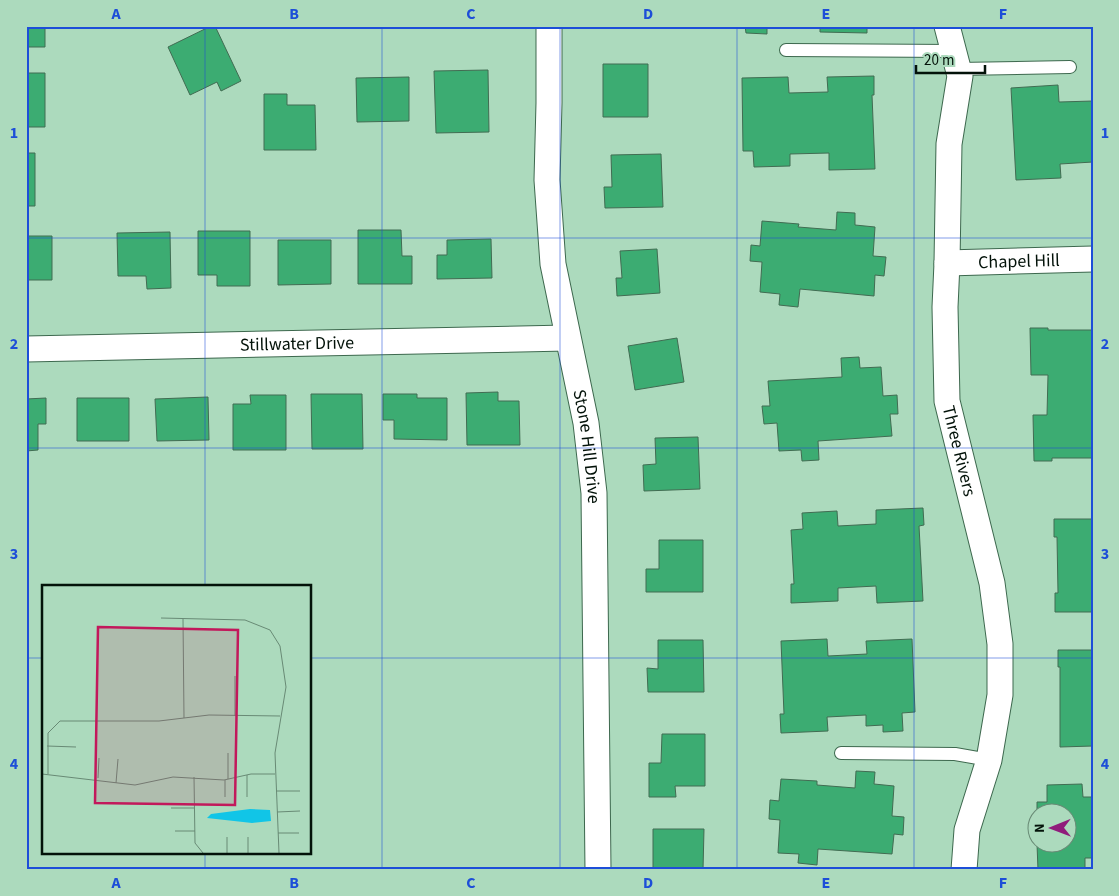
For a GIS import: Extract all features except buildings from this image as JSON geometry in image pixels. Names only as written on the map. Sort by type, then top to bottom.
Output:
[{"type":"street","name":"Stone Hill Drive","points":[[549,26],[547,180],[553,264],[586,423],[594,493],[598,870]]},
{"type":"street","name":"Three Rivers","points":[[947,26],[960,76],[949,144],[945,308],[948,401],[992,583],[1000,644],[1000,695],[989,760],[967,830],[964,870]]},
{"type":"street","name":"Chapel Hill","points":[[947,263],[1093,259]]},
{"type":"street","name":"Stillwater Drive","points":[[26,349],[568,338]]},
{"type":"lane","points":[[786,50],[1070,67]]},
{"type":"lane","points":[[840,753],[955,754],[989,760]]}]
